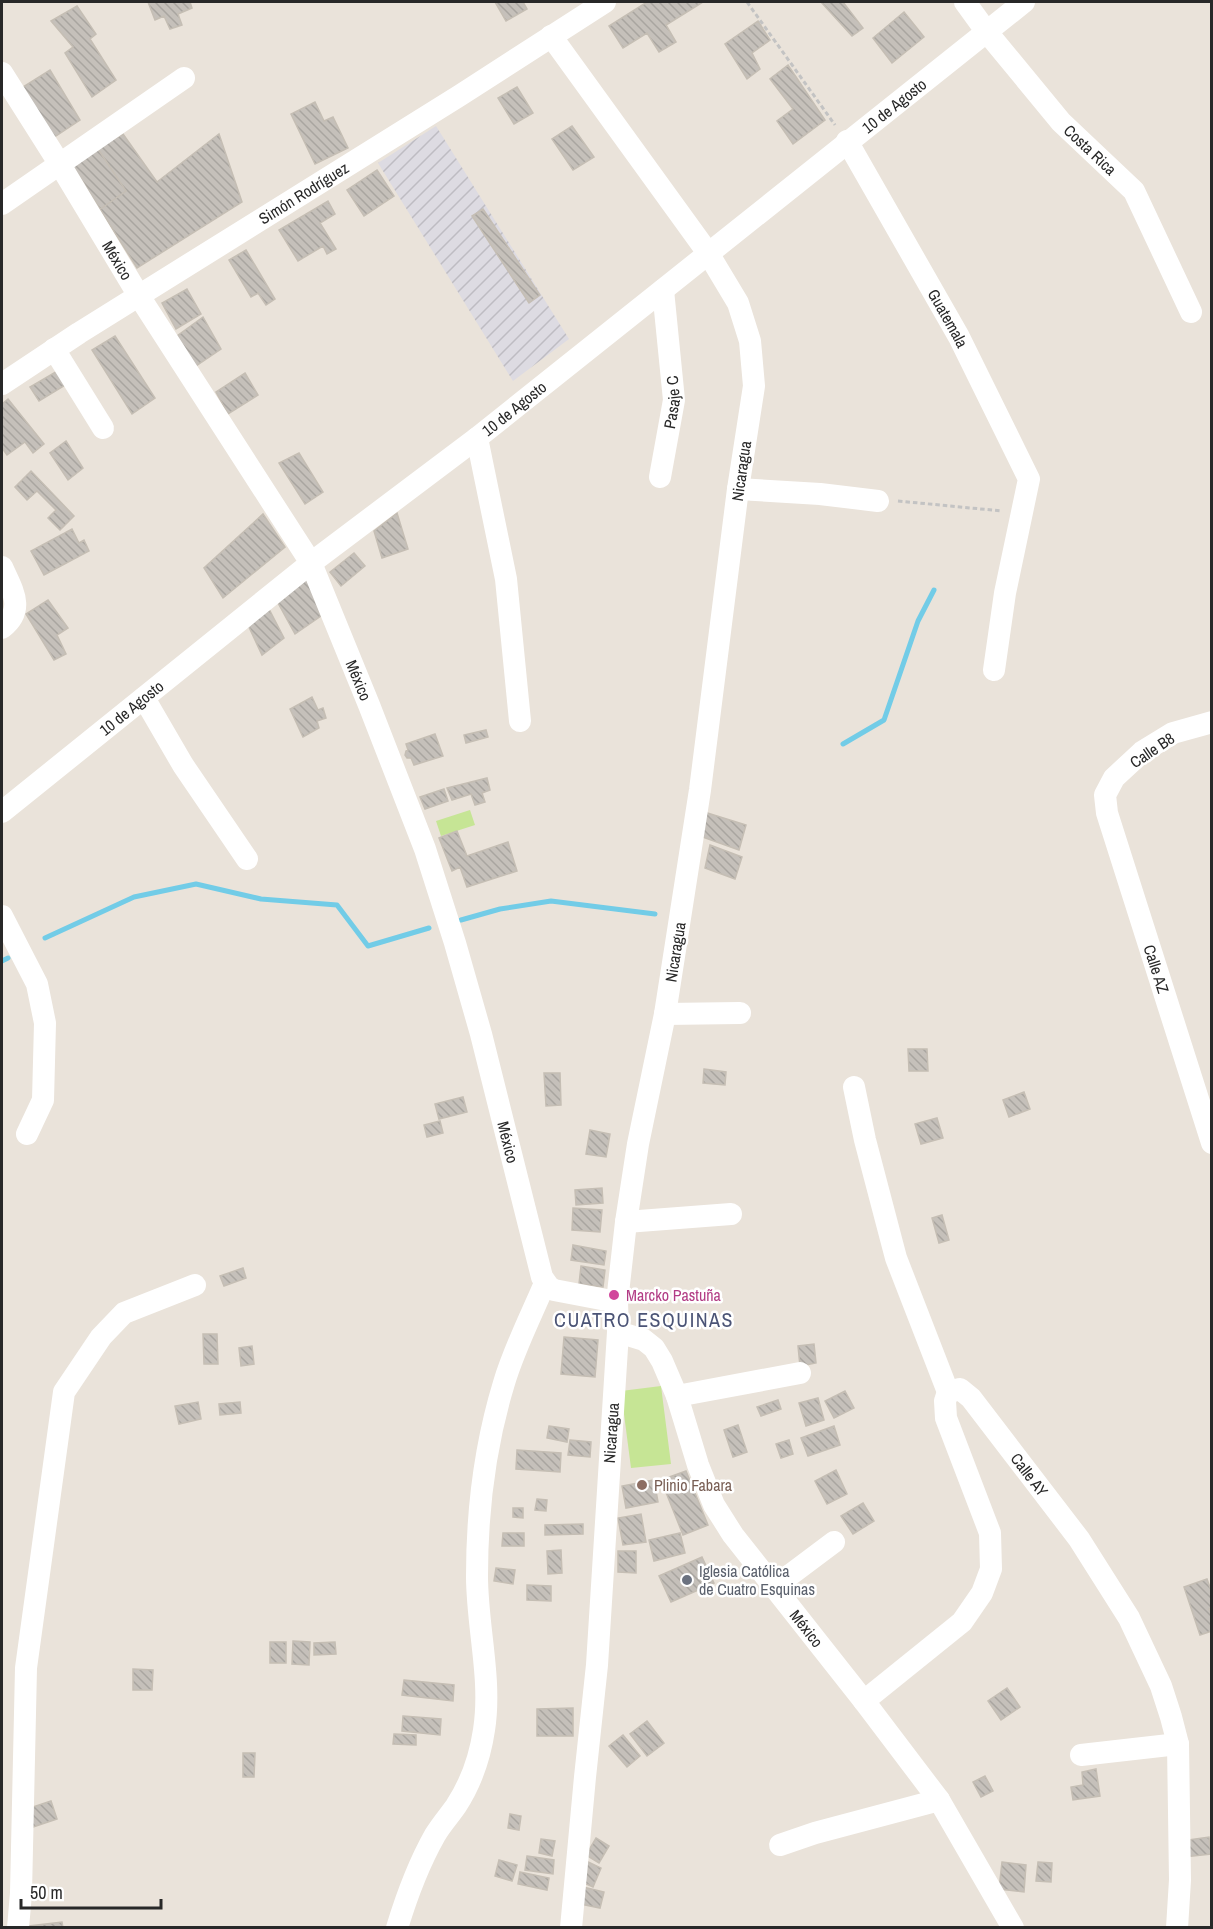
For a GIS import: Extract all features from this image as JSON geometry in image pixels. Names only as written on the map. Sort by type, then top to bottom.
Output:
[{"type":"street","name":"Simón Rodríguez","points":[[2,384],[605,2]]},
{"type":"street","name":"Costa Rica","points":[[965,2],[1061,123],[1134,191],[1191,312]]},
{"type":"street","name":"10 de Agosto","points":[[2,812],[311,563],[477,438],[1024,2]]},
{"type":"street","name":"Nicaragua","points":[[551,36],[708,253],[738,303],[750,341],[754,386],[738,489],[700,790],[665,1014],[638,1144],[626,1222],[617,1302],[618,1332],[597,1665],[571,1928]]},
{"type":"street","name":"México","points":[[2,73],[139,296],[311,563],[425,849],[481,1034],[545,1283]]},
{"type":"street","points":[[2,204],[184,78]]},
{"type":"street","name":"Guatemala","points":[[847,141],[959,337],[1029,479],[1005,593],[994,670]]},
{"type":"street","name":"Pasaje C","points":[[660,477],[674,400],[663,290]]},
{"type":"street","points":[[54,349],[102,428]]},
{"type":"street","points":[[477,438],[506,579],[520,721]]},
{"type":"street","points":[[738,489],[820,494],[878,501]]},
{"type":"street","points":[[2,567],[14,592],[16,609],[9,622],[2,628]]},
{"type":"street","points":[[144,698],[183,765],[247,859]]},
{"type":"street","name":"Calle B8","points":[[1105,795],[1114,778],[1142,752],[1173,733],[1212,722]]},
{"type":"street","name":"Calle AZ","points":[[1105,795],[1107,813],[1212,1143]]},
{"type":"street","points":[[2,916],[37,984],[45,1023],[43,1100],[27,1134]]},
{"type":"street","points":[[665,1014],[740,1013]]},
{"type":"street","points":[[854,1087],[865,1140],[896,1258],[948,1392],[945,1401],[946,1419],[990,1533],[991,1569],[982,1593],[962,1622],[864,1701]]},
{"type":"street","points":[[626,1222],[731,1214]]},
{"type":"street","points":[[397,1928],[406,1896],[421,1860],[473,1775],[481,1748],[486,1702],[477,1578],[480,1503],[494,1420],[504,1382],[545,1283],[554,1290],[617,1302]]},
{"type":"street","points":[[18,1928],[21,1893],[26,1668],[64,1392],[101,1337],[124,1313],[195,1286]]},
{"type":"street","name":"México","points":[[618,1332],[644,1340],[654,1348],[677,1396],[698,1465],[714,1505],[733,1535],[939,1800],[1013,1928]]},
{"type":"street","points":[[677,1396],[800,1373]]},
{"type":"street","name":"Calle AY","points":[[948,1392],[960,1389],[971,1398],[1079,1539],[1129,1618],[1161,1686],[1178,1744],[1180,1880],[1178,1928]]},
{"type":"street","points":[[774,1587],[834,1542]]},
{"type":"street","points":[[1081,1755],[1178,1744]]},
{"type":"street","points":[[780,1845],[815,1833],[939,1800]]},
{"type":"path","points":[[747,2],[847,141]]},
{"type":"path","points":[[904,501],[1023,513]]},
{"type":"shaded area","points":[[436,126],[569,339],[513,381],[378,163]]},
{"type":"green space","points":[[470,810],[475,825],[441,836],[436,821]]},
{"type":"green space","points":[[661,1386],[671,1464],[631,1468],[621,1391]]},
{"type":"building","points":[[148,2],[190,2],[192,8],[178,14],[182,25],[170,29],[164,16],[155,20]]},
{"type":"building","points":[[495,2],[523,2],[527,9],[506,21]]},
{"type":"building","points":[[647,2],[703,2],[666,25],[676,42],[659,52],[647,33],[623,48],[609,26]]},
{"type":"building","points":[[821,2],[843,2],[863,28],[852,36]]},
{"type":"building","points":[[77,6],[96,34],[90,39],[116,80],[92,97],[65,53],[73,47],[51,21]]},
{"type":"building","points":[[904,12],[924,37],[892,63],[873,38]]},
{"type":"building","points":[[758,21],[770,40],[752,53],[760,69],[747,79],[725,44]]},
{"type":"building","points":[[788,65],[825,120],[793,144],[777,121],[793,109],[770,79]]},
{"type":"building","points":[[50,70],[80,120],[53,138],[23,87]]},
{"type":"building","points":[[517,87],[533,113],[514,124],[498,98]]},
{"type":"building","points":[[315,102],[324,121],[333,117],[348,148],[315,164],[291,114]]},
{"type":"building","points":[[572,126],[594,157],[573,170],[552,139]]},
{"type":"building","points":[[123,134],[157,182],[219,134],[242,202],[137,268],[71,163]]},
{"type":"building","points":[[96,146],[126,191],[99,210],[71,163]]},
{"type":"building","points":[[377,170],[394,196],[364,216],[347,190]]},
{"type":"building","points":[[328,201],[335,214],[320,223],[336,249],[327,254],[323,246],[298,261],[279,230]]},
{"type":"building","points":[[483,209],[540,295],[529,303],[472,216]]},
{"type":"building","points":[[246,250],[275,299],[266,305],[258,293],[251,297],[229,260]]},
{"type":"building","points":[[187,289],[201,314],[176,329],[162,303]]},
{"type":"building","points":[[203,317],[221,349],[196,366],[177,336]]},
{"type":"building","points":[[115,336],[155,398],[132,414],[92,350]]},
{"type":"building","points":[[59,370],[67,384],[39,401],[30,387]]},
{"type":"building","points":[[245,373],[258,395],[228,414],[216,392]]},
{"type":"building","points":[[8,399],[44,444],[33,453],[25,442],[7,455],[2,448],[2,404]]},
{"type":"building","points":[[66,441],[83,468],[68,480],[50,453]]},
{"type":"building","points":[[299,453],[323,492],[305,504],[279,463]]},
{"type":"building","points":[[31,471],[74,516],[60,530],[48,518],[56,510],[37,491],[27,500],[15,487]]},
{"type":"building","points":[[397,513],[408,549],[382,558],[374,531]]},
{"type":"building","points":[[263,514],[285,547],[223,598],[204,568]]},
{"type":"building","points":[[72,529],[79,543],[84,540],[89,551],[44,575],[31,551]]},
{"type":"building","points":[[354,553],[365,566],[341,586],[330,572]]},
{"type":"building","points":[[307,579],[321,616],[295,634],[278,603]]},
{"type":"building","points":[[48,600],[68,628],[57,635],[66,654],[54,660],[26,614]]},
{"type":"building","points":[[268,607],[284,638],[262,655],[248,625]]},
{"type":"building","points":[[312,697],[318,710],[323,708],[326,718],[317,721],[319,728],[303,737],[290,709]]},
{"type":"building","points":[[486,730],[488,737],[466,743],[464,735]]},
{"type":"building","points":[[435,734],[443,756],[414,765],[411,758],[405,755],[408,750],[406,744]]},
{"type":"building","points":[[487,778],[490,790],[482,793],[485,802],[475,805],[471,794],[452,800],[447,788]]},
{"type":"building","points":[[444,789],[448,801],[425,809],[420,797]]},
{"type":"building","points":[[701,811],[746,825],[739,850],[697,835]]},
{"type":"building","points":[[457,831],[467,856],[508,842],[517,871],[467,887],[460,867],[452,871],[439,838]]},
{"type":"building","points":[[710,845],[742,857],[735,879],[705,868]]},
{"type":"building","points":[[908,1049],[927,1049],[928,1071],[909,1071]]},
{"type":"building","points":[[704,1069],[726,1072],[725,1085],[703,1083]]},
{"type":"building","points":[[544,1073],[560,1073],[561,1105],[546,1106]]},
{"type":"building","points":[[1024,1092],[1030,1109],[1009,1117],[1003,1100]]},
{"type":"building","points":[[463,1097],[467,1112],[439,1119],[435,1104]]},
{"type":"building","points":[[937,1118],[943,1138],[921,1144],[915,1124]]},
{"type":"building","points":[[440,1121],[443,1133],[427,1137],[424,1125]]},
{"type":"building","points":[[590,1130],[610,1134],[606,1157],[586,1154]]},
{"type":"building","points":[[602,1188],[603,1203],[576,1205],[575,1190]]},
{"type":"building","points":[[573,1208],[602,1210],[600,1232],[572,1230]]},
{"type":"building","points":[[942,1215],[949,1240],[939,1243],[932,1218]]},
{"type":"building","points":[[573,1245],[606,1251],[604,1265],[571,1260]]},
{"type":"building","points":[[581,1266],[605,1270],[603,1287],[579,1284]]},
{"type":"building","points":[[243,1268],[246,1278],[224,1286],[220,1276]]},
{"type":"building","points":[[203,1334],[217,1334],[218,1364],[204,1364]]},
{"type":"building","points":[[564,1337],[598,1340],[595,1377],[561,1374]]},
{"type":"building","points":[[814,1344],[816,1363],[800,1366],[798,1346]]},
{"type":"building","points":[[252,1346],[254,1364],[241,1366],[239,1348]]},
{"type":"building","points":[[845,1391],[854,1408],[834,1418],[825,1401]]},
{"type":"building","points":[[818,1398],[824,1420],[806,1426],[799,1403]]},
{"type":"building","points":[[778,1400],[781,1409],[761,1416],[757,1407]]},
{"type":"building","points":[[198,1402],[201,1419],[179,1424],[175,1406]]},
{"type":"building","points":[[240,1402],[241,1413],[220,1415],[219,1404]]},
{"type":"building","points":[[738,1425],[747,1452],[733,1457],[724,1430]]},
{"type":"building","points":[[549,1426],[569,1429],[567,1442],[547,1438]]},
{"type":"building","points":[[834,1426],[840,1445],[808,1456],[801,1438]]},
{"type":"building","points":[[570,1440],[591,1442],[590,1457],[568,1455]]},
{"type":"building","points":[[789,1440],[793,1454],[781,1458],[776,1444]]},
{"type":"building","points":[[517,1450],[561,1453],[560,1472],[516,1469]]},
{"type":"building","points":[[836,1470],[847,1494],[827,1504],[815,1481]]},
{"type":"building","points":[[686,1471],[708,1525],[683,1535],[661,1480]]},
{"type":"building","points":[[654,1480],[658,1502],[626,1508],[622,1486]]},
{"type":"building","points":[[537,1499],[547,1500],[546,1511],[535,1510]]},
{"type":"building","points":[[863,1503],[874,1521],[853,1534],[841,1516]]},
{"type":"building","points":[[513,1508],[523,1508],[523,1518],[513,1517]]},
{"type":"building","points":[[641,1514],[646,1542],[623,1545],[618,1518]]},
{"type":"building","points":[[583,1524],[583,1534],[545,1535],[545,1525]]},
{"type":"building","points":[[503,1533],[524,1533],[524,1546],[502,1546]]},
{"type":"building","points":[[680,1533],[685,1553],[654,1561],[649,1540]]},
{"type":"building","points":[[561,1550],[562,1573],[548,1574],[547,1551]]},
{"type":"building","points":[[618,1551],[636,1551],[636,1573],[618,1572]]},
{"type":"building","name":"Iglesia Católica de Cuatro Esquinas","points":[[702,1557],[714,1583],[671,1602],[659,1576]]},
{"type":"building","points":[[496,1568],[515,1570],[513,1584],[494,1581]]},
{"type":"building","points":[[1207,1579],[1212,1593],[1212,1608],[1209,1609],[1212,1616],[1212,1631],[1200,1635],[1184,1587]]},
{"type":"building","points":[[527,1585],[551,1586],[551,1601],[527,1600]]},
{"type":"building","points":[[293,1641],[310,1642],[309,1665],[292,1664]]},
{"type":"building","points":[[270,1642],[286,1642],[286,1663],[270,1663]]},
{"type":"building","points":[[335,1642],[336,1654],[314,1655],[314,1643]]},
{"type":"building","points":[[133,1669],[153,1670],[152,1690],[133,1690]]},
{"type":"building","points":[[404,1680],[454,1685],[453,1701],[402,1695]]},
{"type":"building","points":[[1007,1688],[1020,1707],[1001,1720],[988,1701]]},
{"type":"building","points":[[573,1708],[573,1736],[537,1736],[537,1709]]},
{"type":"building","points":[[403,1716],[441,1719],[440,1735],[402,1731]]},
{"type":"building","points":[[647,1721],[664,1743],[647,1756],[630,1734]]},
{"type":"building","points":[[394,1734],[416,1735],[416,1745],[393,1744]]},
{"type":"building","points":[[623,1735],[640,1756],[627,1767],[609,1746]]},
{"type":"building","points":[[243,1753],[255,1753],[254,1777],[243,1777]]},
{"type":"building","points":[[1096,1769],[1100,1796],[1073,1800],[1071,1787],[1083,1785],[1082,1772]]},
{"type":"building","points":[[985,1776],[993,1791],[981,1797],[973,1782]]},
{"type":"building","points":[[51,1801],[57,1819],[33,1827],[27,1809]]},
{"type":"building","points":[[510,1814],[521,1816],[519,1830],[508,1828]]},
{"type":"building","points":[[1209,1837],[1211,1854],[1184,1857],[1182,1841]]},
{"type":"building","points":[[596,1838],[609,1846],[599,1863],[586,1855]]},
{"type":"building","points":[[541,1839],[555,1841],[552,1856],[539,1853]]},
{"type":"building","points":[[527,1856],[554,1860],[553,1874],[525,1870]]},
{"type":"building","points":[[499,1860],[517,1865],[512,1881],[495,1876]]},
{"type":"building","points":[[584,1860],[601,1868],[593,1887],[575,1879]]},
{"type":"building","points":[[1002,1862],[1026,1865],[1024,1892],[999,1889]]},
{"type":"building","points":[[1038,1862],[1052,1863],[1051,1882],[1036,1881]]},
{"type":"building","points":[[520,1872],[549,1878],[547,1890],[518,1884]]},
{"type":"building","points":[[579,1886],[604,1892],[600,1908],[575,1903]]},
{"type":"building","points":[[62,1922],[63,1928],[29,1928],[29,1926]]},
{"type":"waterway","points":[[843,744],[884,720],[918,621],[934,590]]},
{"type":"waterway","points":[[45,938],[134,897],[196,884],[261,899],[337,905],[368,946],[429,928]]},
{"type":"waterway","points":[[461,920],[500,909],[551,901],[655,914]]},
{"type":"waterway","points":[[2,961],[8,958]]},
{"type":"place","name":"Marcko Pastuña","points":[[614,1295]]},
{"type":"place","name":"Plinio Fabara","points":[[642,1485]]},
{"type":"place","name":"Iglesia Católica de Cuatro Esquinas","points":[[687,1580]]},
{"type":"district","name":"CUATRO ESQUINAS","points":[[644,1320]]}]
